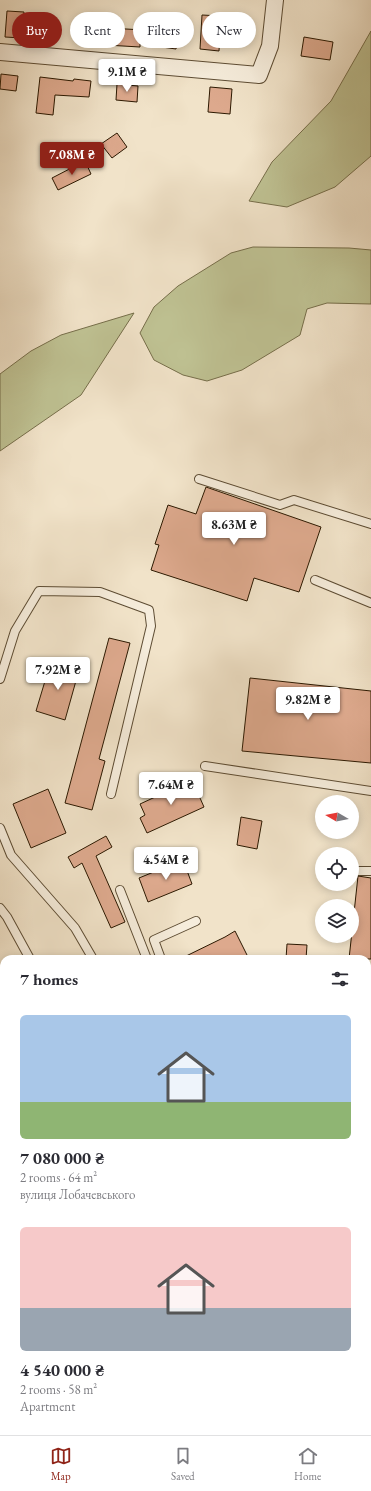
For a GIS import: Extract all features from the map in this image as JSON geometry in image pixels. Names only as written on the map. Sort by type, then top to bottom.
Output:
[{"type":"street","points":[[0,52],[259,75],[270,46],[275,0]]},
{"type":"lane","points":[[199,479],[280,505],[294,500],[371,524]]},
{"type":"lane","points":[[315,580],[371,603]]},
{"type":"lane","points":[[0,679],[15,631],[40,591],[100,592],[149,610],[151,626],[111,794]]},
{"type":"lane","points":[[205,766],[371,791]]},
{"type":"lane","points":[[0,828],[11,855],[75,928],[91,955]]},
{"type":"lane","points":[[359,871],[371,871]]},
{"type":"lane","points":[[120,890],[145,955]]},
{"type":"lane","points":[[0,908],[7,916],[28,955]]},
{"type":"lane","points":[[160,955],[154,940],[196,921]]},
{"type":"green space","points":[[371,31],[371,156],[335,187],[287,207],[249,201],[272,162],[331,101]]},
{"type":"green space","points":[[253,247],[349,248],[371,250],[371,304],[327,303],[307,309],[300,335],[242,370],[207,381],[183,375],[154,360],[140,333],[154,307],[178,286],[231,253]]},
{"type":"green space","points":[[134,313],[81,395],[0,451],[0,374],[31,351],[61,335]]},
{"type":"building","points":[[7,11],[24,12],[12,12],[12,37],[5,37]]},
{"type":"building","points":[[202,15],[202,48],[219,48],[219,51],[200,49]]},
{"type":"building","points":[[125,29],[133,29],[133,47],[125,46]]},
{"type":"building","points":[[304,37],[333,42],[330,60],[301,56]]},
{"type":"building","points":[[1,74],[18,76],[16,91],[0,89]]},
{"type":"building","points":[[40,77],[73,81],[74,79],[91,81],[89,97],[55,95],[53,115],[36,113]]},
{"type":"building","points":[[117,84],[138,86],[137,102],[116,100]]},
{"type":"building","points":[[210,87],[232,89],[230,114],[208,112]]},
{"type":"building","points":[[117,133],[127,147],[112,158],[101,144]]},
{"type":"building","points":[[85,161],[91,174],[58,190],[52,178]]},
{"type":"building","points":[[206,487],[321,527],[299,592],[254,578],[247,601],[151,570],[159,545],[155,544],[168,505],[196,514]]},
{"type":"building","points":[[109,638],[130,643],[99,759],[105,761],[92,810],[65,803]]},
{"type":"building","points":[[51,661],[79,670],[65,720],[36,711]]},
{"type":"building","points":[[250,678],[371,691],[371,763],[242,751]]},
{"type":"building","points":[[192,780],[204,807],[147,833],[140,818],[145,815],[140,804]]},
{"type":"building","points":[[48,789],[66,833],[31,848],[13,804]]},
{"type":"building","points":[[241,817],[262,821],[257,849],[237,845]]},
{"type":"building","points":[[106,836],[112,847],[96,856],[125,922],[111,928],[82,863],[74,868],[68,857]]},
{"type":"building","points":[[183,860],[192,884],[148,902],[139,878]]},
{"type":"building","points":[[359,876],[371,878],[371,955],[349,955],[351,943],[359,943],[359,899],[356,899],[356,891],[359,891]]},
{"type":"building","points":[[235,931],[247,955],[188,955]]},
{"type":"building","points":[[287,944],[307,945],[306,955],[286,955]]}]
